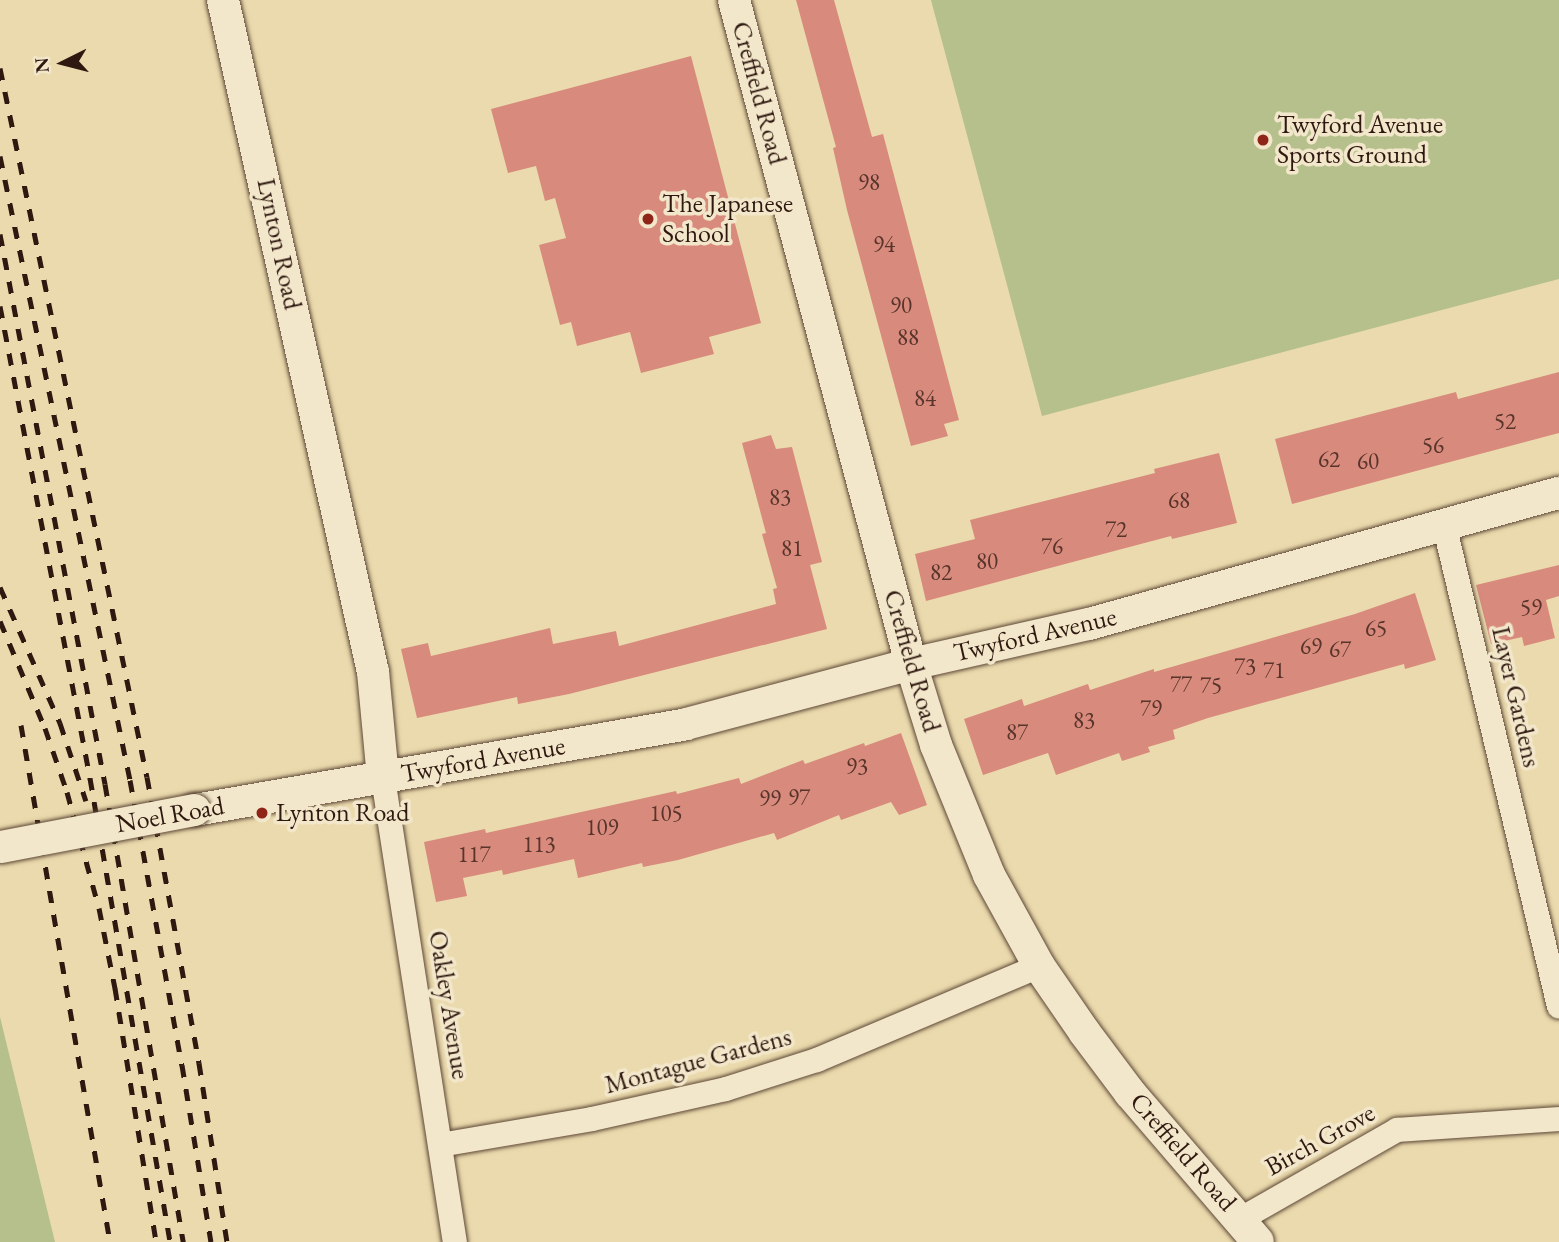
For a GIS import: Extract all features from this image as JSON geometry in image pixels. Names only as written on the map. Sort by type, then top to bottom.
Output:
[{"type":"street","name":"Lynton Road","points":[[223,0],[373,672],[383,778]]},
{"type":"street","name":"Creffield Road","points":[[734,0],[911,664],[936,745],[989,875],[1039,966],[1130,1093],[1250,1231]]},
{"type":"street","name":"Twyford Avenue","points":[[383,778],[686,724],[911,664],[1089,624],[1559,493]]},
{"type":"street","name":"Layer Gardens","points":[[1444,524],[1559,1006]]},
{"type":"street","name":"Noel Road","points":[[0,847],[383,778]]},
{"type":"street","name":"Oakley Avenue","points":[[383,778],[455,1242]]},
{"type":"street","name":"Montague Gardens","points":[[440,1145],[592,1119],[748,1083],[817,1060],[1039,966]]},
{"type":"street","name":"Birch Grove","points":[[1250,1231],[1397,1130],[1559,1119]]},
{"type":"green space","name":"Twyford Avenue Sports Ground","points":[[931,0],[1559,0],[1559,279],[1042,416]]},
{"type":"green space","points":[[0,1017],[55,1242],[0,1242]]},
{"type":"building","points":[[796,0],[834,0],[872,137],[883,134],[959,420],[944,424],[948,436],[911,446],[847,210],[833,148],[836,147]]},
{"type":"building","name":"The Japanese School","points":[[691,56],[761,323],[709,337],[714,354],[641,373],[630,332],[577,346],[571,322],[560,325],[539,245],[566,238],[555,198],[545,201],[536,166],[508,173],[491,109]]},
{"type":"building","points":[[1559,372],[1559,433],[1292,504],[1275,439],[1456,392],[1458,399]]},
{"type":"building","points":[[771,435],[776,449],[792,447],[822,562],[810,565],[827,629],[569,694],[518,704],[517,697],[417,718],[401,649],[428,643],[431,656],[550,628],[553,644],[616,631],[619,646],[776,604],[773,589],[777,588],[762,534],[766,533],[742,443]]},
{"type":"building","points":[[1219,453],[1237,523],[1172,539],[1171,536],[926,601],[915,554],[975,539],[970,520],[1155,473],[1154,469]]},
{"type":"building","points":[[1559,565],[1559,596],[1546,600],[1555,638],[1524,646],[1522,637],[1491,644],[1476,585]]},
{"type":"building","points":[[1415,593],[1436,660],[1405,669],[1404,664],[1208,718],[1173,730],[1175,739],[1148,747],[1150,752],[1122,761],[1119,753],[1056,775],[1048,753],[983,775],[964,719],[1022,699],[1024,706],[1088,684],[1090,690],[1154,669],[1154,672],[1355,614]]},
{"type":"building","points":[[901,733],[927,805],[899,815],[891,802],[841,820],[839,815],[777,840],[774,833],[678,860],[643,867],[642,863],[578,878],[574,859],[503,875],[502,870],[463,878],[467,896],[436,902],[424,842],[485,829],[486,833],[676,791],[677,794],[739,778],[741,784],[803,760],[805,764]]},
{"type":"railway","points":[[0,68],[147,777],[199,1063],[227,1242]]},
{"type":"railway","points":[[0,156],[130,780],[211,1242]]},
{"type":"railway","points":[[0,234],[105,784],[183,1242]]},
{"type":"railway","points":[[0,306],[90,778],[170,1242]]},
{"type":"railway","points":[[0,587],[60,723],[86,801]]},
{"type":"railway","points":[[0,621],[45,728],[67,792],[99,908],[115,988],[156,1242]]},
{"type":"railway","points":[[21,725],[110,1242]]},
{"type":"place","name":"Twyford Avenue Sports Ground","points":[[1263,140]]},
{"type":"place","name":"The Japanese School","points":[[648,219]]},
{"type":"place","name":"Lynton Road","points":[[262,813]]}]
